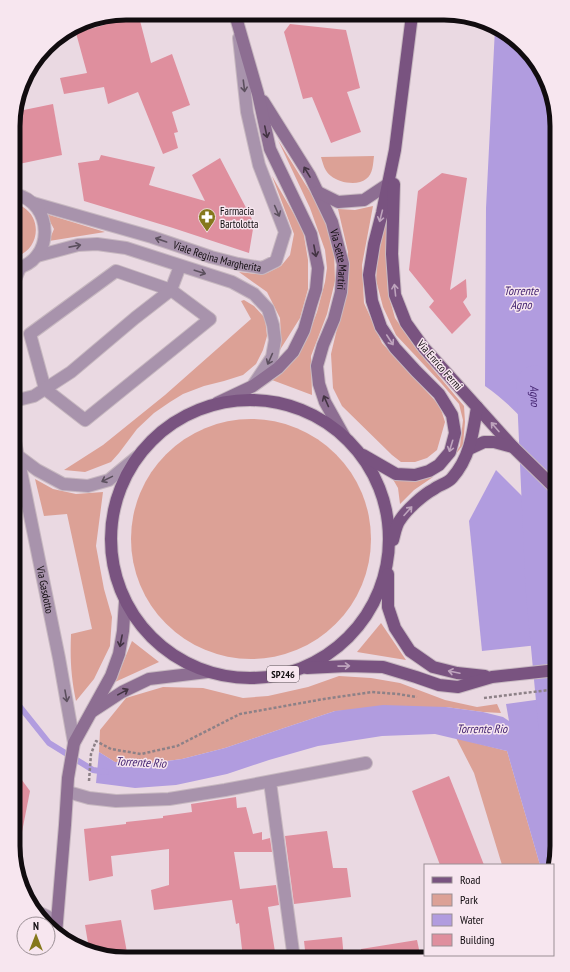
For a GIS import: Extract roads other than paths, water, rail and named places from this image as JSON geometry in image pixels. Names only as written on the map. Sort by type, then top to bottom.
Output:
[{"type":"main road","name":"Via Sette Martiri","points":[[217,403],[253,386],[278,368],[293,352],[304,330],[316,289],[318,268],[311,234],[270,149],[258,94],[237,20]]},
{"type":"main road","name":"Via Enrico Fermi","points":[[362,455],[396,474],[415,475],[440,465],[450,452],[455,433],[452,415],[440,394],[395,348],[381,327],[372,301],[369,275],[374,244],[395,150],[411,20]]},
{"type":"main road","name":"Via Sette Martiri","points":[[258,94],[310,176],[332,222],[343,264],[341,292],[334,319],[321,352],[317,372],[325,402],[344,436]]},
{"type":"main road","name":"Via Enrico Fermi","points":[[395,150],[392,254],[395,296],[406,323],[424,348],[513,448],[550,483]]},
{"type":"main road","points":[[318,192],[338,202],[364,200],[388,184]]},
{"type":"main road","name":"SP246","points":[[251,400],[285,404],[316,416],[344,436],[362,455],[375,475],[384,497],[389,521],[390,545],[388,566],[388,607],[395,628],[410,652],[433,667],[457,673],[492,677],[458,686],[439,686],[383,667],[347,666],[305,668],[274,677],[240,679],[208,672],[174,657],[146,633],[125,602],[114,573],[110,542],[112,519],[122,482],[138,456],[150,441],[165,428],[199,409],[217,403],[251,400]]},
{"type":"main road","points":[[390,545],[399,520],[421,498],[433,489],[451,480],[462,465],[469,449],[474,431],[477,407]]},
{"type":"main road","points":[[469,449],[484,442],[494,442],[513,448]]},
{"type":"main road","name":"SP246","points":[[305,668],[344,644],[372,608],[388,566]]},
{"type":"main road","points":[[57,926],[68,778],[74,743],[111,676],[119,654],[123,631],[125,602]]},
{"type":"main road","points":[[492,677],[550,671]]},
{"type":"main road","points":[[90,713],[122,692],[149,679],[208,672]]},
{"type":"main road","points":[[57,921],[58,927]]},
{"type":"street","name":"Viale Regina Margherita","points":[[20,196],[33,203],[152,237],[211,257],[238,264],[262,268],[276,261],[285,232],[259,165],[247,112],[236,20]]},
{"type":"street","points":[[20,268],[29,263],[37,256],[43,246],[45,234],[44,223],[40,212],[33,203]]},
{"type":"street","name":"Viale Regina Margherita","points":[[37,256],[78,245],[98,244],[126,248],[232,282],[254,294],[268,309],[273,325],[275,340],[272,357],[253,386]]},
{"type":"street","points":[[20,400],[34,396],[71,372],[135,318],[172,290],[180,266]]},
{"type":"street","points":[[116,270],[172,290],[210,319],[85,420],[45,389],[30,334],[116,270]]},
{"type":"street","points":[[20,457],[37,470],[63,484],[88,486],[109,480],[138,456]]},
{"type":"street","name":"Via Gasdotto","points":[[20,470],[59,658],[74,743]]},
{"type":"street","points":[[68,792],[89,798],[116,801],[169,799],[270,782],[366,763]]},
{"type":"street","points":[[270,782],[293,952]]},
{"type":"street","points":[[47,916],[57,921]]},
{"type":"water","name":"Torrente Agno","points":[[495,33],[509,42],[528,61],[542,85],[549,112],[550,449],[514,410],[485,386],[486,208]]},
{"type":"water","points":[[496,470],[550,524],[550,644],[482,651],[469,521]]},
{"type":"water","name":"Torrente Rio","points":[[550,698],[550,853],[548,864],[540,864],[507,751],[435,734],[382,736],[318,746],[227,774],[176,785],[135,788],[96,783],[99,752],[115,762],[145,764],[182,759],[225,748],[335,711],[383,705],[446,707],[483,712],[503,717],[509,721],[506,704]]},
{"type":"waterway","name":"Agno","points":[[535,384],[544,588],[550,652]]},
{"type":"waterway","name":"Torrente Rio","points":[[20,707],[49,743],[93,770],[106,772]]},
{"type":"place","name":"Farmacia Bartolotta","points":[[207,232]]}]
